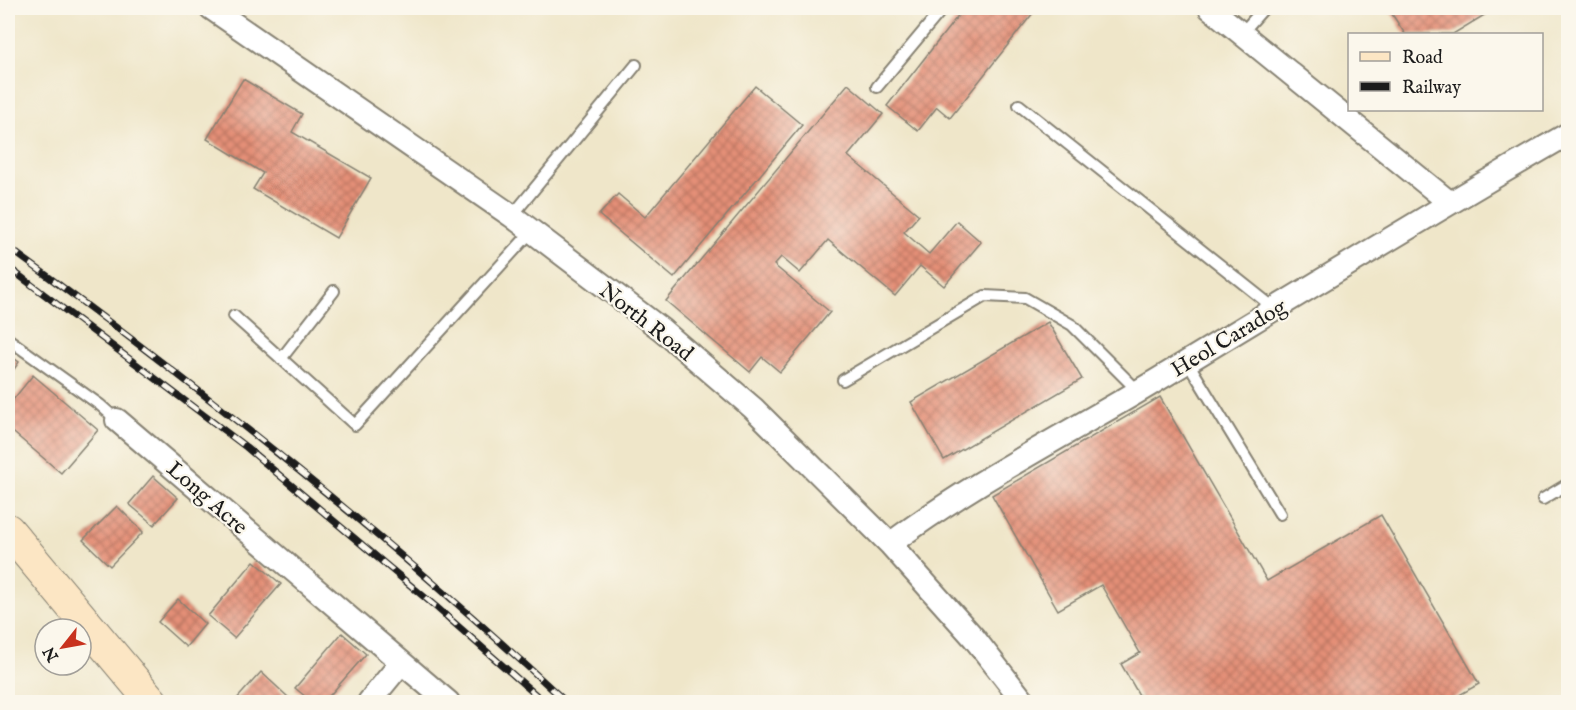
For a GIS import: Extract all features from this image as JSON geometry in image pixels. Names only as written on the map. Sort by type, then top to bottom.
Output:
[{"type":"main road","points":[[8,530],[152,702]]},
{"type":"street","name":"North Road","points":[[211,8],[512,216],[662,330],[753,408],[890,544],[974,639],[1024,702]]},
{"type":"street","points":[[1210,8],[1449,202]]},
{"type":"street","name":"Heol Caradog","points":[[890,544],[928,515],[1138,391],[1449,202],[1569,134]]},
{"type":"street","name":"Long Acre","points":[[117,420],[448,702]]},
{"type":"street","points":[[369,702],[401,663]]},
{"type":"lane","points":[[878,87],[943,8]]},
{"type":"lane","points":[[1241,34],[1264,8]]},
{"type":"lane","points":[[512,216],[636,65]]},
{"type":"lane","points":[[1018,105],[1274,308]]},
{"type":"lane","points":[[234,316],[355,425],[531,232]]},
{"type":"lane","points":[[280,359],[334,291]]},
{"type":"lane","points":[[843,380],[985,296],[1025,298],[1072,325],[1138,391]]},
{"type":"lane","name":"Long Acre","points":[[8,339],[100,405],[117,420]]},
{"type":"lane","points":[[1187,361],[1280,514]]},
{"type":"lane","points":[[1543,499],[1569,484]]},
{"type":"building","points":[[964,8],[1037,8],[950,118],[937,107],[918,131],[887,106]]},
{"type":"building","points":[[1388,8],[1496,8],[1455,33],[1404,33]]},
{"type":"building","points":[[243,79],[302,114],[292,132],[371,178],[336,238],[253,189],[263,173],[207,139]]},
{"type":"building","points":[[848,84],[883,114],[848,156],[919,215],[904,232],[929,254],[957,221],[981,242],[944,286],[920,266],[895,296],[828,240],[800,273],[781,257],[774,265],[830,312],[780,372],[762,357],[750,372],[666,301]]},
{"type":"building","points":[[755,86],[802,125],[674,278],[599,215],[618,194],[645,217]]},
{"type":"building","points":[[1048,322],[1082,379],[944,460],[911,402]]},
{"type":"building","points":[[8,354],[19,362],[8,378]]},
{"type":"building","points":[[33,375],[98,430],[61,473],[8,428],[8,406]]},
{"type":"building","points":[[1160,397],[1267,581],[1381,515],[1479,684],[1447,702],[1143,702],[1121,664],[1140,653],[1101,585],[1058,610],[992,495]]},
{"type":"building","points":[[153,476],[178,498],[154,525],[129,504]]},
{"type":"building","points":[[117,506],[143,532],[110,566],[83,540]]},
{"type":"building","points":[[254,561],[281,584],[234,638],[208,616]]},
{"type":"building","points":[[178,599],[205,624],[186,647],[158,622]]},
{"type":"building","points":[[342,633],[366,654],[324,702],[312,702],[295,688]]},
{"type":"building","points":[[261,672],[288,697],[283,702],[234,702]]},
{"type":"railway","points":[[8,247],[294,466],[432,582],[566,702]]},
{"type":"railway","points":[[8,267],[246,447],[435,606],[544,702]]}]
